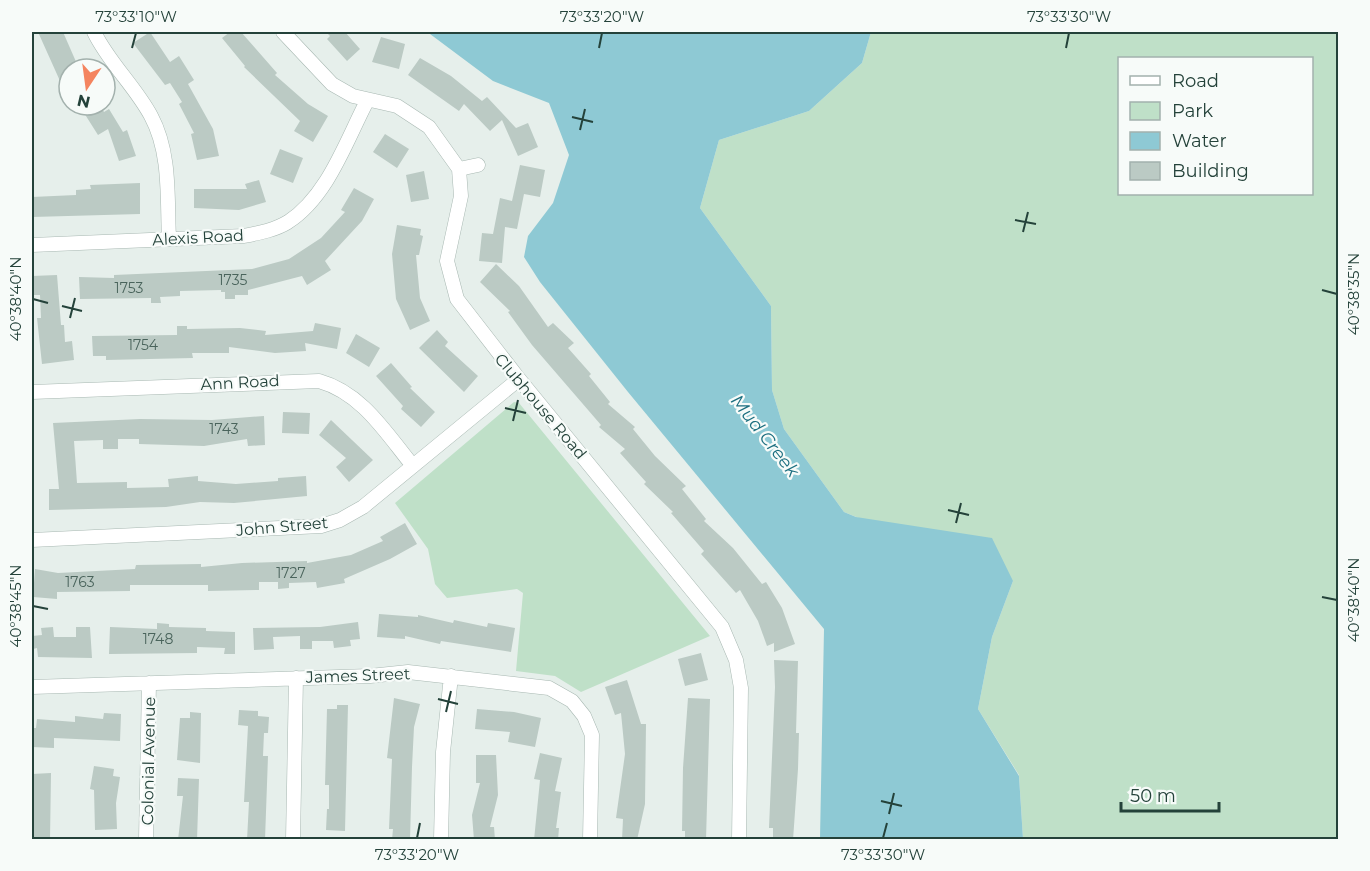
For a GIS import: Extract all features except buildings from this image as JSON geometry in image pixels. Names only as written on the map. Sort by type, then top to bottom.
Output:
[{"type":"street","points":[[94,32],[114,66],[144,103],[160,136],[165,159],[169,239]]},
{"type":"street","points":[[283,32],[332,84],[367,101],[397,106],[418,118],[429,127],[459,169],[478,165]]},
{"type":"street","name":"Alexis Road","points":[[32,245],[244,236],[287,223],[306,208],[318,194],[367,101]]},
{"type":"street","name":"Clubhouse Road","points":[[459,169],[461,196],[447,261],[451,281],[466,314],[722,627],[736,660],[741,688],[739,840]]},
{"type":"street","name":"John Street","points":[[32,540],[321,526],[340,520],[363,507],[519,379]]},
{"type":"street","name":"Ann Road","points":[[32,392],[319,381],[338,386],[358,400],[413,466]]},
{"type":"street","name":"James Street","points":[[32,687],[402,672],[549,688],[572,700],[584,716],[592,735],[590,840]]},
{"type":"street","points":[[441,840],[443,752],[452,676]]},
{"type":"street","points":[[293,840],[296,678]]},
{"type":"street","name":"Colonial Avenue","points":[[146,840],[149,683]]},
{"type":"green space","points":[[871,32],[1338,32],[1338,839],[1023,839],[1019,775],[978,709],[992,637],[1013,581],[844,512],[784,429],[772,390],[771,306],[700,208],[719,140],[809,111],[862,63]]},
{"type":"green space","points":[[514,402],[519,403],[710,636],[581,692],[555,676],[516,671],[523,593],[517,589],[447,598],[435,584],[428,549],[395,503]]},
{"type":"water","name":"Mud Creek","points":[[416,32],[871,32],[862,63],[809,111],[719,140],[700,208],[771,306],[772,390],[784,429],[844,512],[856,517],[992,538],[1013,581],[992,637],[978,709],[1019,776],[1023,839],[820,839],[824,629],[628,392],[540,282],[524,257],[528,236],[553,203],[569,155],[549,103],[493,81],[430,34]]}]
